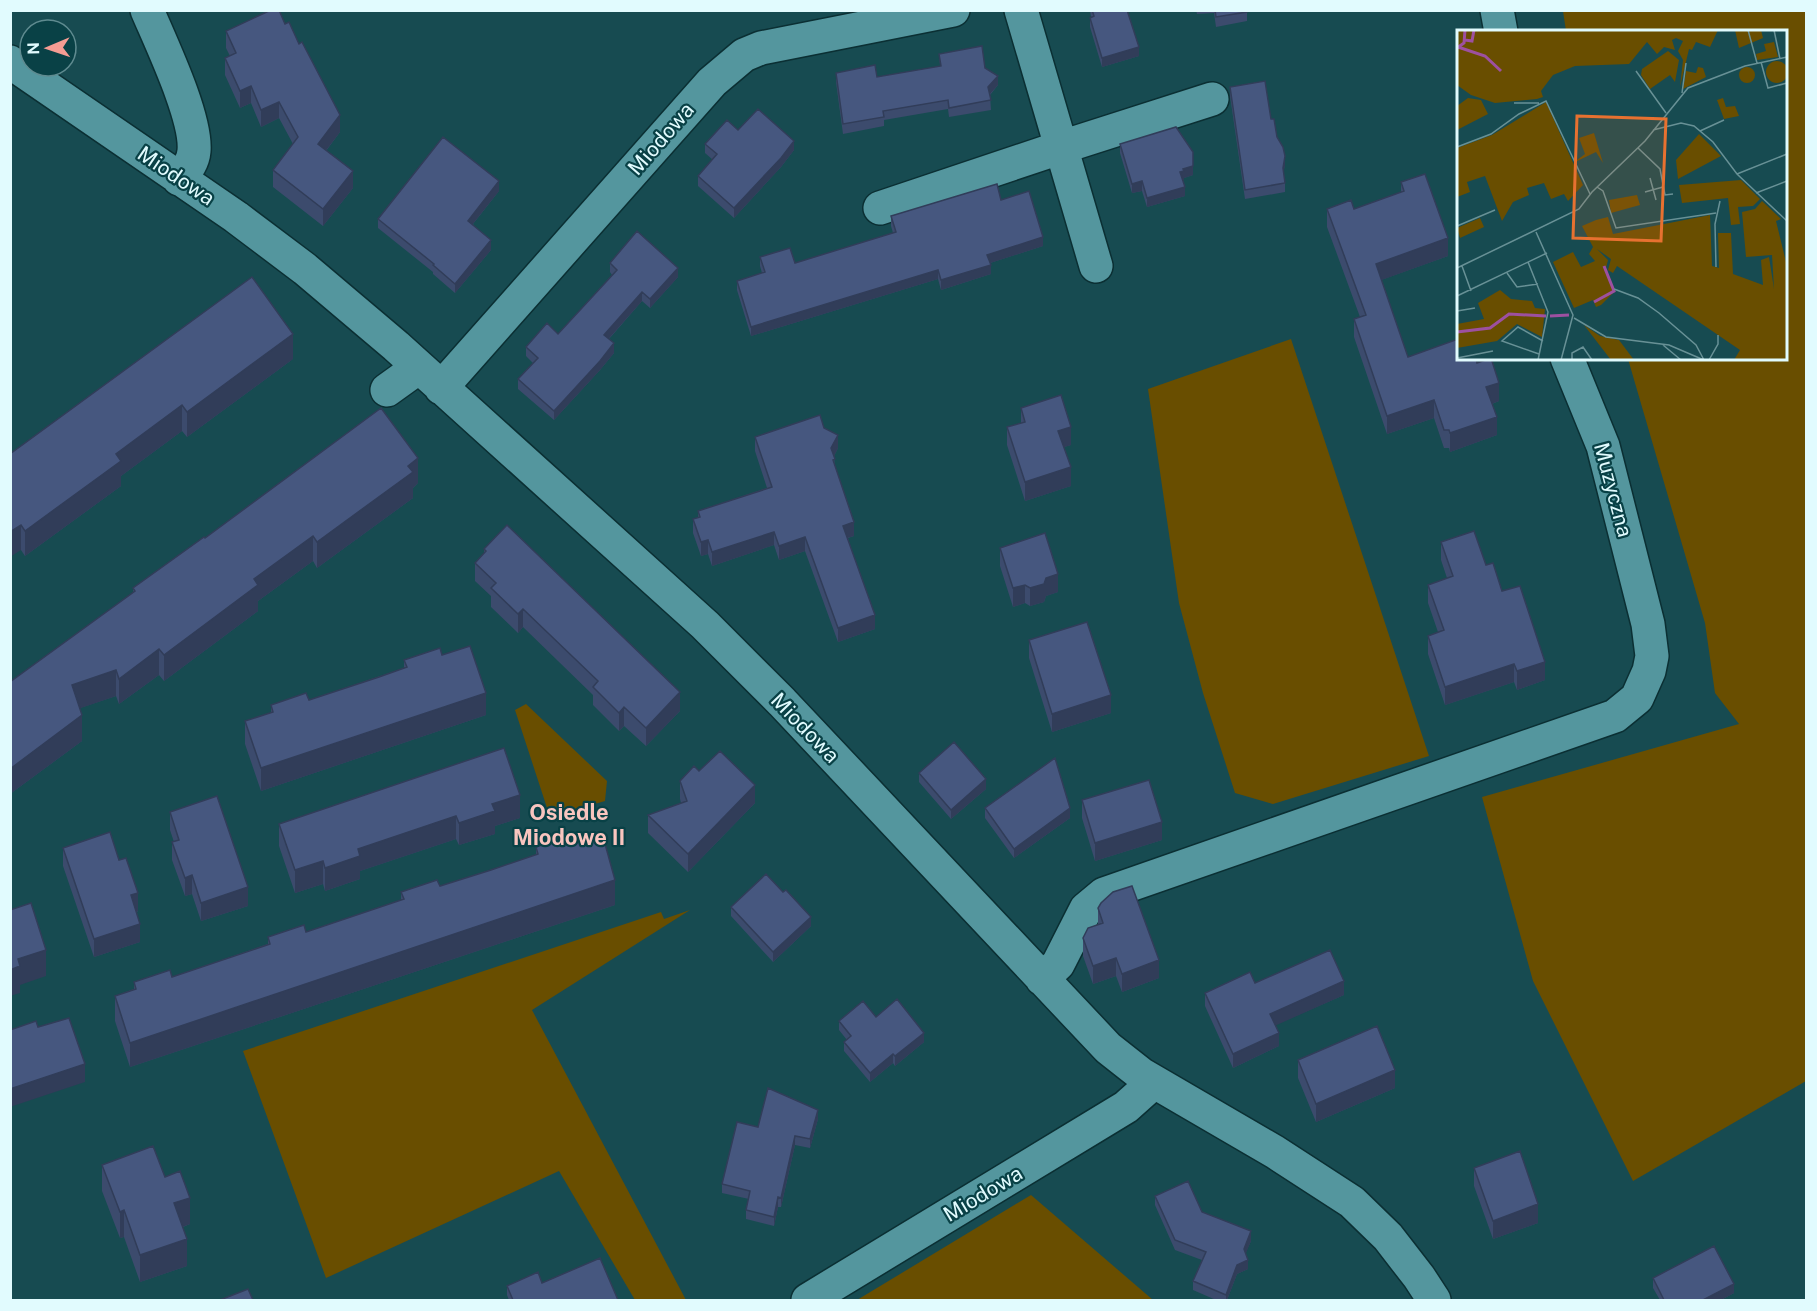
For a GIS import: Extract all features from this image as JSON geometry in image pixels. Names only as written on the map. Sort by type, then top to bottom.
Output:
[{"type":"street","points":[[147,10],[173,72],[193,133],[195,151],[191,164],[179,179]]},
{"type":"street","name":"Miodowa","points":[[387,390],[430,377],[712,82],[744,54],[785,42],[953,10]]},
{"type":"street","points":[[1021,10],[1096,266]]},
{"type":"street","points":[[1497,10],[1501,30]]},
{"type":"street","name":"Miodowa","points":[[10,62],[236,217],[305,269],[430,377],[705,625],[782,702],[1108,1048],[1154,1082],[1265,1146],[1352,1202],[1388,1237],[1419,1276],[1434,1300]]},
{"type":"street","points":[[880,208],[1212,99]]},
{"type":"street","name":"Muzyczna","points":[[1042,979],[1058,964],[1086,909],[1104,894],[1615,716],[1637,698],[1649,671],[1652,656],[1648,624],[1603,446],[1568,360]]},
{"type":"street","name":"Miodowa","points":[[808,1300],[1126,1107],[1154,1082]]},
{"type":"shaded area","points":[[1563,11],[1806,11],[1806,1081],[1633,1181],[1533,981],[1482,797],[1739,724],[1715,693],[1705,623],[1628,360],[1787,360],[1787,30],[1566,30]]},
{"type":"shaded area","points":[[1291,339],[1429,756],[1273,804],[1235,793],[1203,693],[1179,603],[1148,389]]},
{"type":"shaded area","points":[[526,704],[607,781],[605,801],[550,817],[515,710]]},
{"type":"shaded area","points":[[690,910],[532,1010],[686,1300],[635,1300],[559,1171],[326,1278],[243,1051],[661,912],[664,919]]},
{"type":"shaded area","points":[[1031,1195],[1153,1300],[857,1300]]},
{"type":"building","points":[[271,10],[279,10],[285,24],[289,22],[299,44],[302,42],[340,115],[318,144],[353,171],[323,209],[273,170],[298,137],[279,102],[261,110],[251,86],[240,91],[225,58],[236,53],[226,31]]},
{"type":"building","points":[[1092,10],[1127,10],[1139,47],[1102,58],[1090,18],[1094,16]]},
{"type":"building","points":[[1215,10],[1247,10],[1247,12],[1216,17]]},
{"type":"building","points":[[982,46],[985,68],[998,76],[988,87],[991,100],[949,108],[948,100],[883,111],[884,117],[843,124],[836,73],[875,65],[877,77],[941,66],[939,54]]},
{"type":"building","points":[[1265,81],[1271,119],[1274,119],[1277,137],[1285,156],[1283,168],[1285,183],[1245,190],[1230,87]]},
{"type":"building","points":[[758,109],[794,141],[734,208],[698,176],[717,154],[705,144],[727,120],[738,130]]},
{"type":"building","points":[[1176,127],[1193,152],[1193,166],[1180,172],[1185,187],[1147,198],[1142,181],[1132,184],[1120,144]]},
{"type":"building","points":[[443,137],[499,181],[468,221],[491,240],[455,284],[378,219]]},
{"type":"building","points":[[1425,174],[1448,238],[1376,264],[1408,357],[1457,339],[1457,360],[1476,360],[1477,363],[1492,360],[1499,383],[1486,387],[1497,417],[1450,433],[1449,430],[1444,430],[1434,400],[1387,416],[1354,319],[1366,315],[1327,209],[1351,200],[1354,209],[1404,191],[1401,182]]},
{"type":"building","points":[[997,184],[1001,200],[1029,191],[1043,237],[987,255],[991,265],[941,280],[938,270],[751,327],[737,281],[765,272],[760,257],[790,248],[795,263],[896,232],[891,216]]},
{"type":"building","points":[[637,231],[678,268],[650,299],[642,292],[604,335],[614,343],[554,411],[518,379],[538,358],[526,347],[547,323],[558,334],[617,270],[610,263]]},
{"type":"building","points":[[252,277],[293,334],[187,412],[182,405],[116,454],[121,461],[25,531],[21,525],[10,532],[10,454]]},
{"type":"building","points":[[1061,395],[1071,427],[1058,431],[1071,467],[1025,482],[1007,427],[1025,422],[1021,408]]},
{"type":"building","points":[[381,408],[418,458],[408,466],[413,472],[317,542],[313,536],[254,579],[258,585],[164,655],[159,649],[119,679],[116,670],[72,685],[82,715],[10,769],[10,682],[135,591],[133,588],[205,538]]},
{"type":"building","points":[[820,415],[824,428],[838,435],[831,448],[835,459],[833,460],[854,522],[843,526],[875,615],[838,628],[805,537],[779,546],[774,532],[712,552],[708,540],[701,542],[693,519],[700,517],[698,511],[772,487],[755,437]]},
{"type":"building","points":[[507,525],[680,692],[646,728],[624,707],[619,713],[593,687],[598,681],[523,609],[518,614],[491,588],[496,583],[475,563],[486,551],[484,549]]},
{"type":"building","points":[[1474,531],[1486,565],[1493,563],[1502,591],[1520,586],[1545,662],[1517,671],[1514,664],[1445,687],[1428,636],[1444,630],[1428,585],[1453,576],[1441,542]]},
{"type":"building","points":[[1045,533],[1058,574],[1046,578],[1044,584],[1030,588],[1025,585],[1013,588],[1000,548]]},
{"type":"building","points":[[1087,622],[1111,695],[1052,714],[1029,640]]},
{"type":"building","points":[[470,646],[486,693],[261,768],[245,721],[273,712],[271,705],[306,693],[309,700],[379,677],[407,667],[404,660],[440,648],[442,655]]},
{"type":"building","points":[[954,742],[986,779],[951,810],[919,773]]},
{"type":"building","points":[[504,748],[520,795],[492,804],[495,811],[459,823],[456,816],[358,849],[360,856],[325,868],[323,861],[295,870],[279,824]]},
{"type":"building","points":[[720,751],[755,785],[688,854],[648,815],[687,801],[680,781],[694,766],[699,771]]},
{"type":"building","points":[[1055,758],[1070,808],[1014,849],[985,808]]},
{"type":"building","points":[[1149,780],[1162,822],[1095,843],[1082,800]]},
{"type":"building","points":[[217,796],[248,887],[201,903],[192,875],[185,878],[172,842],[179,840],[170,812]]},
{"type":"building","points":[[110,832],[119,860],[126,858],[138,893],[131,895],[140,924],[94,939],[63,848]]},
{"type":"building","points":[[602,833],[615,880],[130,1043],[115,996],[136,989],[134,982],[170,970],[172,977],[270,944],[268,937],[304,925],[306,932],[404,899],[401,892],[437,880],[440,886],[491,870],[538,854],[536,847],[571,835],[574,842]]},
{"type":"building","points":[[766,874],[783,892],[786,890],[811,917],[773,952],[731,907]]},
{"type":"building","points":[[1132,886],[1159,960],[1122,974],[1116,958],[1093,966],[1083,938],[1088,928],[1103,923],[1098,908],[1101,903],[1113,892]]},
{"type":"building","points":[[31,903],[46,950],[18,959],[20,966],[10,970],[10,910]]},
{"type":"building","points":[[1330,950],[1344,981],[1270,1014],[1279,1033],[1233,1054],[1205,993],[1250,972],[1255,983]]},
{"type":"building","points":[[897,999],[924,1033],[870,1073],[844,1042],[851,1036],[839,1021],[863,1001],[876,1017]]},
{"type":"building","points":[[69,1018],[85,1064],[10,1089],[10,1030],[36,1021],[38,1027]]},
{"type":"building","points":[[1377,1026],[1395,1070],[1316,1104],[1298,1060]]},
{"type":"building","points":[[768,1088],[818,1110],[810,1139],[795,1136],[781,1198],[778,1197],[774,1217],[746,1210],[750,1191],[722,1184],[737,1122],[758,1127]]},
{"type":"building","points":[[153,1146],[165,1177],[180,1171],[190,1198],[174,1203],[187,1239],[140,1255],[124,1210],[120,1212],[102,1165]]},
{"type":"building","points":[[1520,1151],[1538,1204],[1493,1221],[1474,1168]]},
{"type":"building","points":[[1188,1181],[1202,1212],[1251,1231],[1244,1249],[1248,1260],[1237,1265],[1226,1295],[1193,1281],[1206,1252],[1175,1240],[1155,1196]]},
{"type":"building","points":[[1714,1246],[1734,1284],[1703,1300],[1664,1300],[1653,1278]]},
{"type":"building","points":[[600,1258],[618,1300],[513,1300],[507,1286],[538,1272],[542,1283]]},
{"type":"building","points":[[248,1289],[253,1300],[220,1300]]},
{"type":"district","name":"Osiedle Miodowe II","points":[[569,824]]}]
